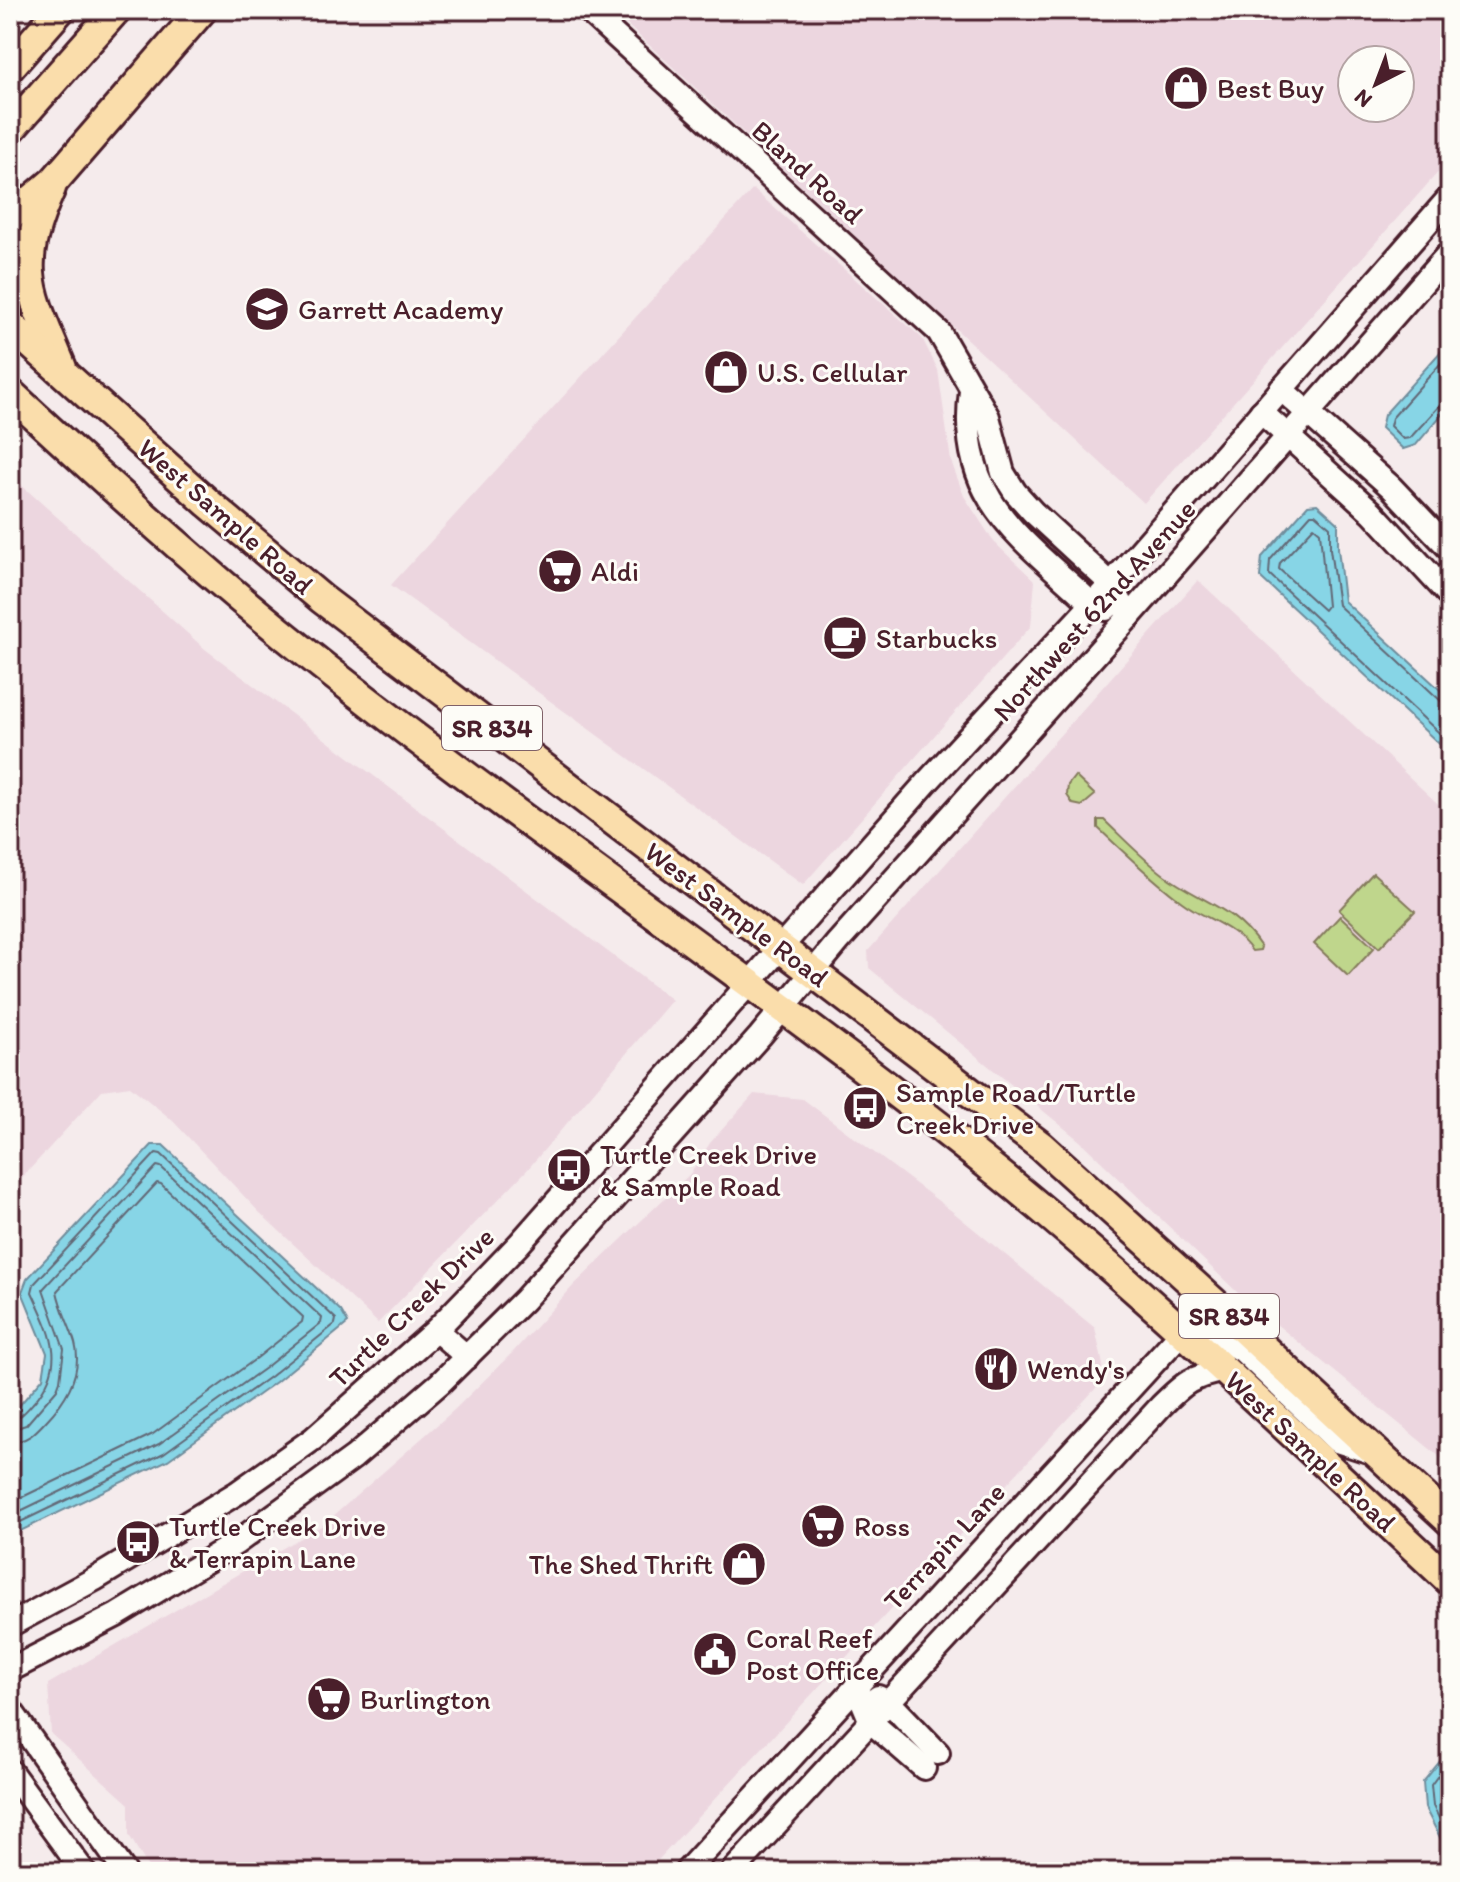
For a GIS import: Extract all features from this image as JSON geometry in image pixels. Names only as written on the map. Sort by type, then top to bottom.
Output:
[{"type":"main road","points":[[10,67],[60,10]]},
{"type":"main road","points":[[10,130],[116,10]]},
{"type":"main road","points":[[10,215],[54,181],[202,10]]},
{"type":"main road","points":[[54,181],[37,219],[28,272],[34,301],[66,376]]},
{"type":"main road","name":"West Sample Road","points":[[10,325],[219,512],[322,599],[1041,1146],[1450,1521]]},
{"type":"main road","name":"West Sample Road","points":[[10,393],[199,563],[341,679],[783,1008],[1007,1181],[1225,1370],[1450,1581]]},
{"type":"main road","points":[[10,419],[87,465]]},
{"type":"street","name":"Bland Road","points":[[587,10],[939,332],[988,417],[1003,473],[1015,492],[1111,584],[1129,617]]},
{"type":"street","name":"Northwest 62nd Avenue","points":[[781,947],[926,783],[1111,584],[1450,197]]},
{"type":"street","name":"Northwest 62nd Avenue","points":[[783,1008],[1450,252]]},
{"type":"street","points":[[1281,389],[1391,487],[1450,549]]},
{"type":"street","name":"Bland Road","points":[[971,391],[967,418],[972,459],[983,489],[995,509],[1092,604],[1129,617]]},
{"type":"street","points":[[1261,412],[1372,512],[1450,596]]},
{"type":"street","name":"Turtle Creek Drive","points":[[10,1625],[95,1579],[237,1493],[313,1439],[368,1393],[436,1330],[519,1244],[781,947]]},
{"type":"street","points":[[10,1670],[117,1615],[236,1543],[354,1457],[416,1405],[534,1289],[783,1008]]},
{"type":"street","points":[[436,1330],[467,1357]]},
{"type":"street","points":[[1182,1332],[1215,1337],[1242,1350],[1337,1441],[1379,1455]]},
{"type":"street","name":"Terrapin Lane","points":[[686,1872],[1182,1332]]},
{"type":"street","points":[[732,1872],[1183,1384],[1196,1376],[1225,1370]]},
{"type":"street","points":[[236,1543],[229,1522],[237,1493]]},
{"type":"street","points":[[856,1686],[889,1702],[931,1760],[871,1722],[856,1686]]},
{"type":"street","points":[[10,1709],[125,1872]]},
{"type":"street","points":[[10,1771],[82,1867]]},
{"type":"shaded area","points":[[611,10],[1450,10],[1450,156],[1144,503]]},
{"type":"shaded area","points":[[753,189],[922,338],[938,370],[951,461],[964,496],[994,542],[1035,581],[1031,626],[803,885],[391,585]]},
{"type":"shaded area","points":[[10,475],[205,649],[672,1000],[527,1170],[378,1323],[259,1212],[171,1119],[130,1086],[102,1090],[10,1191]]},
{"type":"shaded area","points":[[1198,580],[1450,815],[1450,1465],[1238,1293],[1080,1141],[869,968],[868,951]]},
{"type":"shaded area","points":[[754,1094],[803,1099],[953,1212],[1095,1328],[1103,1365],[1096,1388],[647,1872],[151,1872],[129,1835],[129,1804],[51,1734],[48,1684],[323,1525],[454,1410],[513,1352],[574,1285],[690,1174],[710,1143]]},
{"type":"green space","points":[[1075,776],[1095,795],[1082,806],[1073,804],[1067,795],[1068,785]]},
{"type":"green space","points":[[1098,820],[1104,820],[1163,874],[1239,922],[1261,947],[1260,950],[1252,951],[1237,935],[1171,894],[1098,828]]},
{"type":"green space","points":[[1373,873],[1415,911],[1379,948],[1339,910]]},
{"type":"green space","points":[[1340,916],[1374,948],[1348,976],[1314,944]]},
{"type":"water","points":[[1450,341],[1450,405],[1416,445],[1403,449],[1381,428],[1384,415]]},
{"type":"water","points":[[1317,504],[1338,523],[1344,601],[1450,699],[1450,754],[1260,577],[1262,557],[1308,505]]},
{"type":"water","points":[[152,1145],[163,1145],[341,1311],[348,1323],[276,1382],[168,1460],[10,1536],[10,1416],[43,1378],[47,1353],[22,1292],[27,1279]]},
{"type":"water","points":[[1450,1749],[1449,1872],[1447,1851],[1425,1808],[1423,1782]]},
{"type":"place","name":"Best Buy","points":[[1186,88]]},
{"type":"place","name":"Garrett Academy","points":[[267,309]]},
{"type":"place","name":"U.S. Cellular","points":[[726,372]]},
{"type":"place","name":"Aldi","points":[[560,571]]},
{"type":"place","name":"Starbucks","points":[[845,638]]},
{"type":"place","name":"Sample Road/Turtle Creek Drive","points":[[865,1108]]},
{"type":"place","name":"Turtle Creek Drive & Sample Road","points":[[569,1170]]},
{"type":"place","name":"Wendy's","points":[[996,1369]]},
{"type":"place","name":"Ross","points":[[823,1526]]},
{"type":"place","name":"Turtle Creek Drive & Terrapin Lane","points":[[138,1542]]},
{"type":"place","name":"The Shed Thrift","points":[[744,1564]]},
{"type":"place","name":"Coral Reef Post Office","points":[[715,1654]]},
{"type":"place","name":"Burlington","points":[[329,1699]]}]
